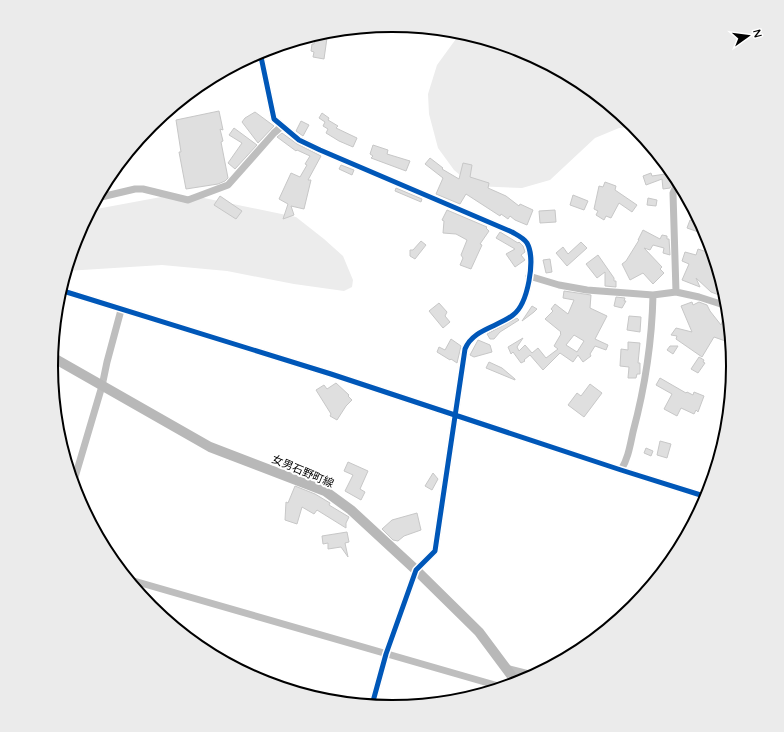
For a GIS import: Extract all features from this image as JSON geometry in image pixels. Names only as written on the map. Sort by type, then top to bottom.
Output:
[{"type":"main road","name":"女男石野町線","points":[[58,361],[210,447],[325,491],[351,510],[416,570],[479,632],[513,677]]},
{"type":"street","points":[[261,58],[274,119],[299,140],[512,232],[527,243],[531,258],[529,276],[520,309],[513,315],[474,336],[467,342],[464,349],[456,415],[435,551],[416,570],[386,654],[374,699]]},
{"type":"street","points":[[105,196],[135,188],[188,200],[228,185],[282,126]]},
{"type":"street","points":[[675,188],[673,193],[676,292]]},
{"type":"street","points":[[529,276],[559,285],[587,290],[653,295],[676,292],[720,304]]},
{"type":"street","points":[[66,292],[121,310],[211,336],[701,495]]},
{"type":"street","points":[[620,470],[626,462],[641,404],[649,353],[653,295]]},
{"type":"street","points":[[76,473],[102,386],[121,310]]},
{"type":"street","points":[[138,582],[492,684]]},
{"type":"street","points":[[506,668],[525,673]]},
{"type":"shaded area","points":[[457,38],[478,43],[520,57],[540,66],[578,88],[625,128],[619,128],[595,138],[550,180],[522,188],[473,186],[454,170],[438,148],[429,114],[428,94],[437,65]]},
{"type":"shaded area","points":[[161,197],[204,198],[296,217],[343,256],[353,280],[352,287],[344,291],[294,284],[227,271],[162,265],[72,271],[83,238],[97,209]]},
{"type":"building","points":[[327,38],[324,59],[313,57],[314,52],[311,51],[312,44],[314,44],[315,41]]},
{"type":"building","points":[[219,111],[223,130],[220,129],[223,141],[221,142],[228,178],[218,184],[186,189],[179,152],[181,152],[176,120]]},
{"type":"building","points":[[255,112],[274,126],[258,143],[242,122],[245,118]]},
{"type":"building","points":[[322,113],[329,118],[328,120],[338,126],[336,128],[357,138],[353,147],[326,133],[328,129],[323,126],[325,122],[319,118]]},
{"type":"building","points":[[301,121],[309,125],[303,136],[296,131]]},
{"type":"building","points":[[234,128],[257,145],[235,169],[228,163],[242,143],[229,135]]},
{"type":"building","points":[[282,133],[297,144],[321,156],[308,180],[311,180],[304,209],[291,206],[294,215],[283,219],[288,204],[279,199],[291,173],[300,177],[310,156],[297,150],[296,151],[277,137]]},
{"type":"building","points":[[373,145],[388,150],[387,154],[410,161],[406,171],[371,158],[373,156],[370,154]]},
{"type":"building","points":[[430,158],[443,168],[442,169],[459,179],[463,163],[472,165],[470,177],[489,183],[488,188],[506,196],[519,206],[520,204],[533,210],[527,225],[510,216],[508,219],[501,214],[500,216],[466,194],[460,204],[436,194],[443,178],[425,164]]},
{"type":"building","points":[[341,165],[354,170],[352,175],[339,169]]},
{"type":"building","points":[[651,173],[652,176],[665,174],[672,184],[670,188],[663,189],[662,179],[646,185],[643,176]]},
{"type":"building","points":[[605,182],[616,186],[615,190],[637,205],[632,212],[619,203],[611,218],[606,216],[604,220],[596,215],[598,211],[594,209],[599,186],[603,187]]},
{"type":"building","points":[[396,188],[422,199],[421,202],[395,191]]},
{"type":"building","points":[[573,195],[588,201],[584,210],[570,205]]},
{"type":"building","points":[[220,196],[242,211],[236,219],[214,205]]},
{"type":"building","points":[[648,198],[657,200],[656,206],[647,205]]},
{"type":"building","points":[[447,210],[487,227],[486,228],[489,231],[480,244],[482,245],[471,269],[460,265],[463,258],[461,255],[467,240],[456,234],[443,233],[444,221],[442,220]]},
{"type":"building","points":[[555,210],[556,222],[540,223],[539,211]]},
{"type":"building","points":[[690,220],[693,221],[698,232],[687,228]]},
{"type":"building","points":[[643,230],[660,239],[662,235],[667,236],[667,239],[669,239],[670,255],[663,253],[664,248],[653,245],[650,250],[644,248],[662,267],[660,269],[664,273],[653,284],[643,273],[630,280],[622,264],[626,261],[639,240]]},
{"type":"building","points":[[500,232],[518,243],[519,242],[523,246],[525,252],[521,255],[525,260],[515,267],[506,254],[515,249],[496,238]]},
{"type":"building","points":[[421,241],[426,245],[415,259],[410,256],[410,250],[413,250]]},
{"type":"building","points":[[581,242],[587,248],[567,266],[556,253],[563,247],[568,254]]},
{"type":"building","points":[[698,249],[706,252],[719,295],[711,292],[696,278],[700,287],[682,280],[689,264],[682,261],[685,252],[696,255]]},
{"type":"building","points":[[598,255],[614,278],[614,281],[616,281],[616,287],[605,286],[605,272],[597,278],[586,264]]},
{"type":"building","points":[[550,259],[552,272],[546,273],[543,260]]},
{"type":"building","points":[[564,291],[591,295],[590,308],[607,316],[595,339],[608,345],[606,350],[595,346],[590,354],[591,356],[583,362],[578,355],[573,362],[560,353],[543,370],[530,355],[521,363],[513,352],[511,354],[508,347],[523,338],[517,347],[519,351],[525,345],[532,353],[538,348],[546,358],[558,349],[554,346],[561,332],[545,319],[553,311],[551,309],[555,304],[568,314],[574,300],[563,298]],"holes":[[[574,335],[584,341],[577,352],[566,345]]]},
{"type":"building","points":[[616,297],[625,298],[624,301],[626,301],[622,308],[614,306]]},
{"type":"building","points":[[692,302],[693,305],[699,302],[707,305],[721,325],[723,319],[725,341],[714,337],[702,357],[676,339],[677,336],[671,335],[676,328],[692,332],[681,306]]},
{"type":"building","points":[[439,303],[447,312],[445,316],[450,322],[443,328],[429,311]]},
{"type":"building","points":[[532,306],[537,309],[522,321]]},
{"type":"building","points":[[629,316],[641,317],[640,332],[627,330]]},
{"type":"building","points":[[517,318],[519,320],[500,332],[494,339],[490,339],[487,334]]},
{"type":"building","points":[[451,339],[461,346],[457,363],[437,352],[439,347],[445,350]]},
{"type":"building","points":[[478,340],[490,345],[492,352],[474,357],[470,355]]},
{"type":"building","points":[[628,342],[640,343],[638,363],[640,363],[640,374],[637,374],[636,378],[628,378],[629,367],[620,366],[621,349],[628,350]]},
{"type":"building","points":[[670,346],[678,346],[673,354],[667,350]]},
{"type":"building","points":[[699,357],[704,360],[703,362],[705,363],[698,373],[691,369]]},
{"type":"building","points":[[489,362],[502,368],[515,380],[486,368]]},
{"type":"building","points":[[660,378],[686,393],[687,392],[693,395],[694,392],[704,396],[698,412],[696,410],[694,414],[681,408],[677,416],[664,409],[672,394],[656,385]]},
{"type":"building","points":[[336,383],[349,395],[348,396],[352,400],[337,420],[330,416],[331,414],[316,390],[324,385],[327,389]]},
{"type":"building","points":[[590,384],[602,393],[584,417],[568,405],[577,393],[581,396]]},
{"type":"building","points":[[660,441],[671,444],[667,458],[657,455]]},
{"type":"building","points":[[646,448],[653,451],[651,456],[644,453]]},
{"type":"building","points":[[348,462],[368,471],[360,489],[365,492],[361,500],[345,491],[353,475],[344,471]]},
{"type":"building","points":[[433,473],[438,479],[432,490],[425,486]]},
{"type":"building","points":[[295,486],[315,494],[330,503],[329,505],[349,517],[346,523],[346,528],[317,510],[314,514],[302,507],[297,524],[285,520],[286,502],[288,503]]},
{"type":"building","points":[[417,513],[421,530],[404,536],[398,541],[393,540],[382,529],[392,520]]},
{"type":"building","points":[[347,532],[349,542],[345,543],[348,557],[341,547],[328,549],[328,543],[323,544],[322,536]]},
{"type":"cycle path","points":[[261,58],[274,119],[299,140],[512,232],[526,241],[530,250],[531,259],[529,281],[523,301],[518,309],[507,319],[486,329],[474,337],[465,349],[435,551],[416,570],[386,654],[374,699]]},
{"type":"cycle path","points":[[66,292],[331,374],[701,495]]}]
